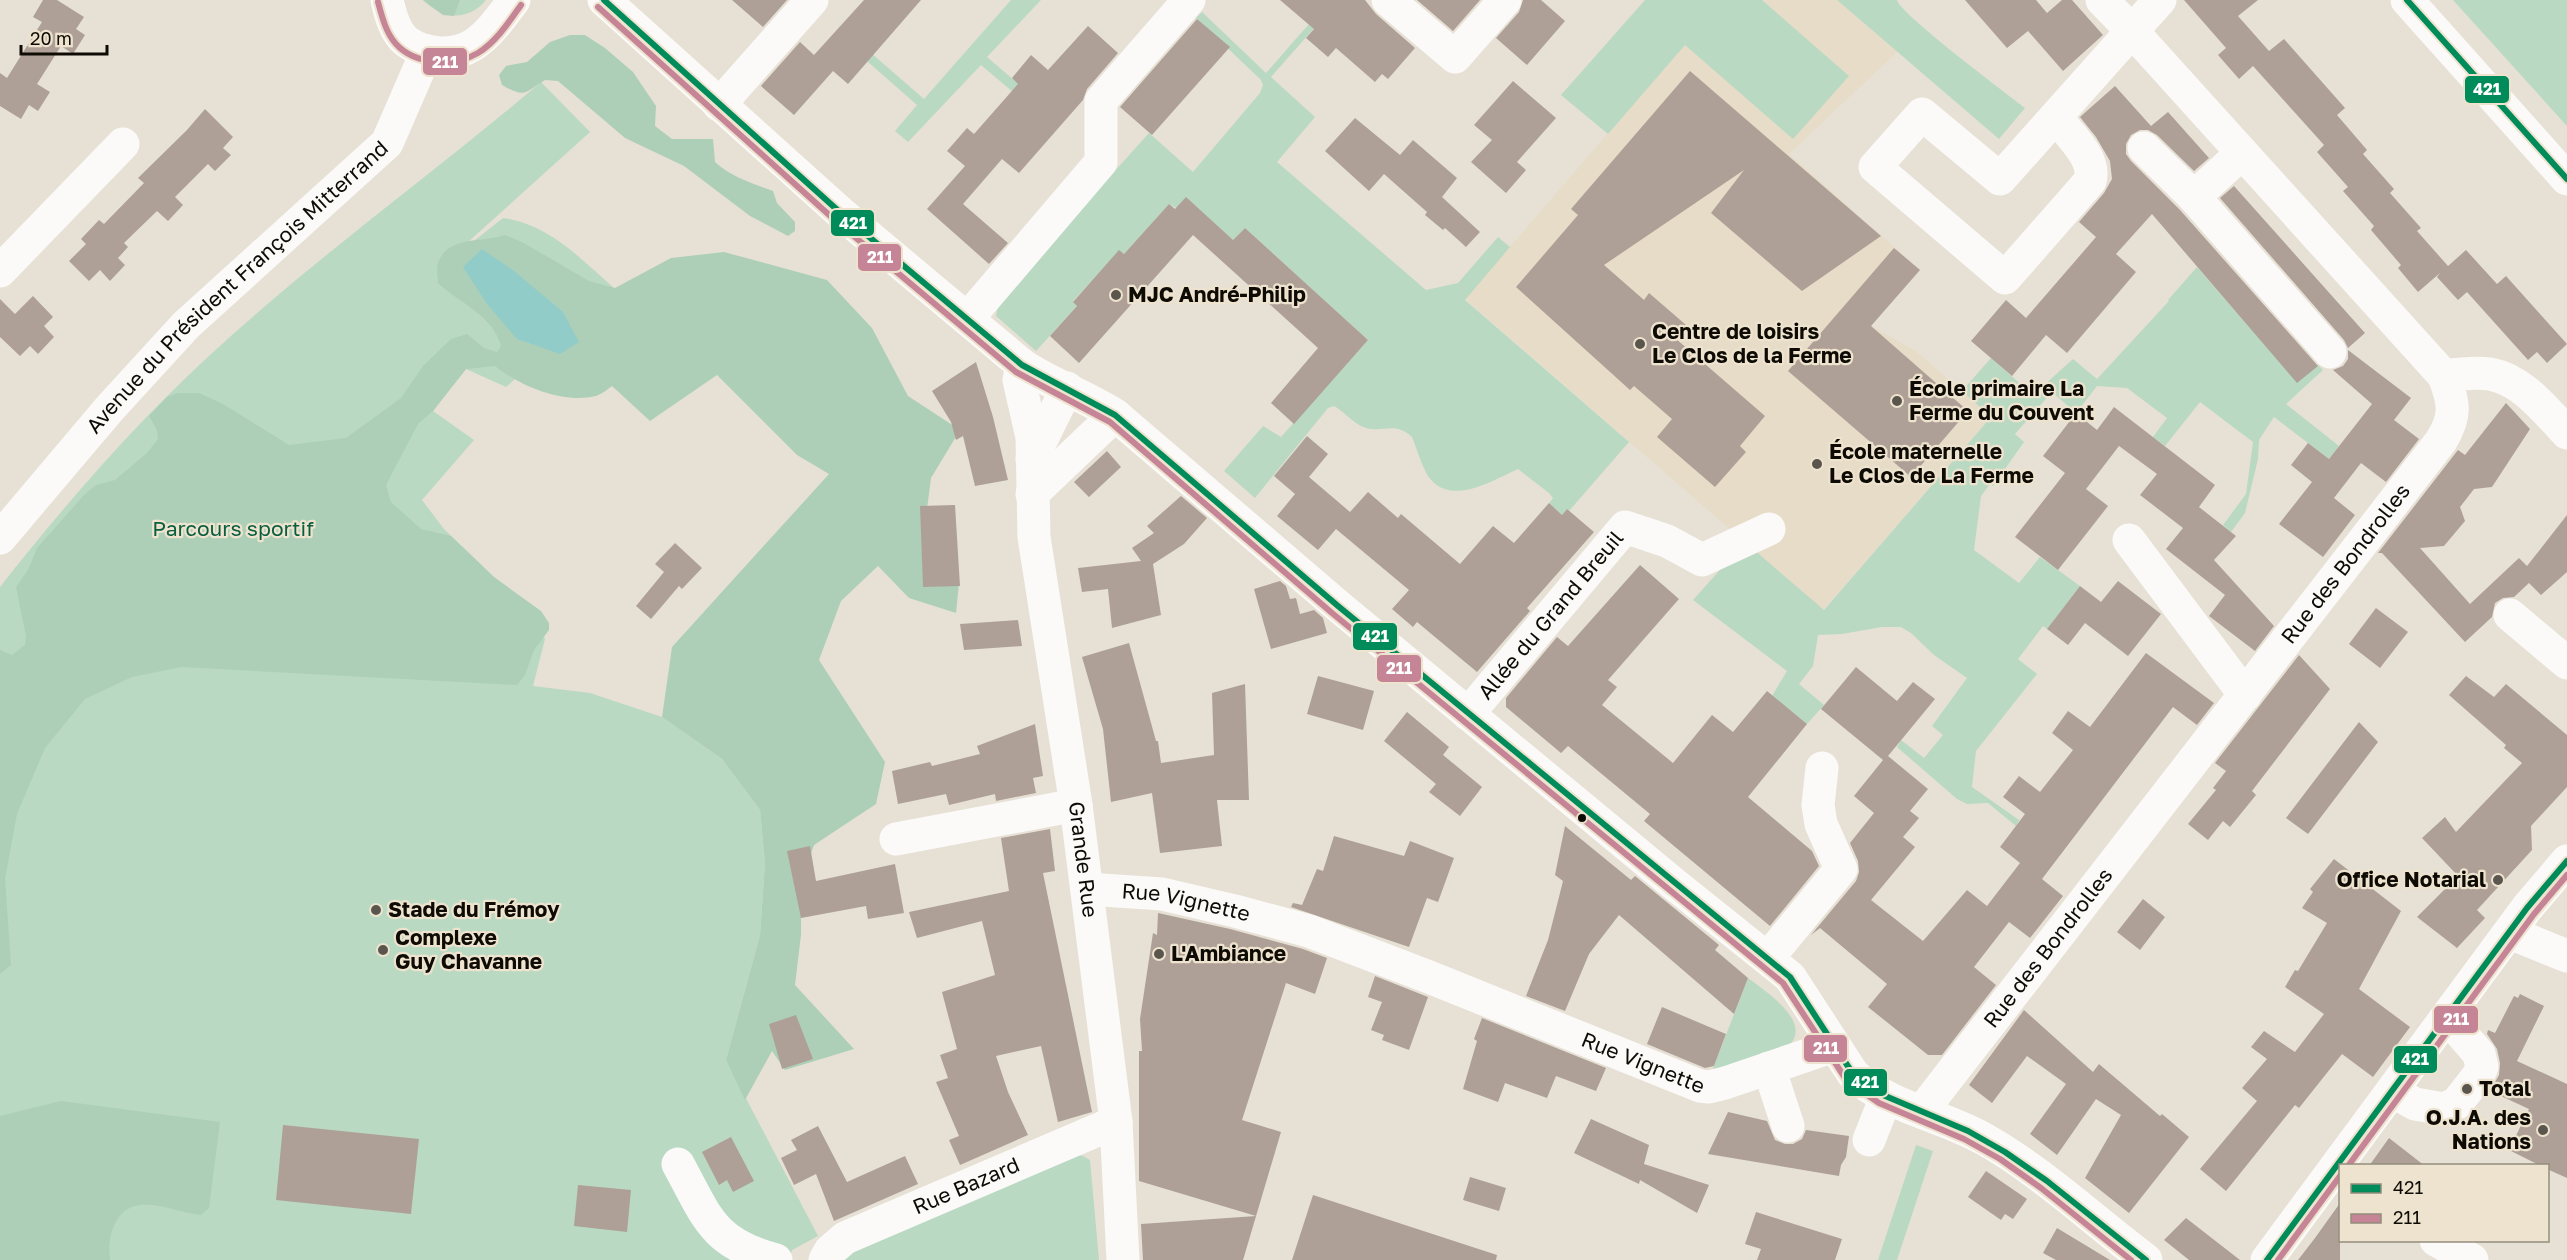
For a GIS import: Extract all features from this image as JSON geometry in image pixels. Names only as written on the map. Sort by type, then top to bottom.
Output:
[{"type":"street","points":[[387,0],[391,16],[405,41],[427,51],[451,54],[470,47],[487,33],[514,0]]},
{"type":"street","points":[[604,0],[843,214],[1010,355],[1066,388],[1089,398],[1115,415],[1468,714],[1674,884],[1768,958],[1790,977],[1813,1009],[1853,1074],[1866,1087],[1951,1122],[2005,1150],[2146,1260]]},
{"type":"street","points":[[719,105],[812,0]]},
{"type":"street","points":[[968,318],[1101,162],[1101,101],[1189,0]]},
{"type":"street","points":[[1388,0],[1455,57],[1505,0]]},
{"type":"street","name":"Rue des Bondrolles","points":[[1922,1111],[2441,441],[2453,415],[2452,396],[2444,375],[2102,0]]},
{"type":"street","points":[[2056,117],[2088,160],[2090,181],[2005,278],[1875,167],[1922,114],[2000,179],[2160,0]]},
{"type":"street","points":[[2407,0],[2567,179]]},
{"type":"street","name":"Avenue du Président François Mitterrand","points":[[0,538],[110,408],[186,325],[387,143],[427,51]]},
{"type":"street","points":[[6,255],[123,144]]},
{"type":"street","points":[[2144,148],[2194,197],[2330,352]]},
{"type":"street","points":[[2194,197],[2242,153]]},
{"type":"street","name":"Grande Rue","points":[[1010,355],[1019,380],[1032,437],[1034,537],[1076,805],[1116,1122],[1116,1258]]},
{"type":"street","points":[[2444,375],[2479,373],[2494,375],[2511,382],[2533,397],[2567,433]]},
{"type":"street","name":"Grande Rue","points":[[1032,459],[1066,388]]},
{"type":"street","points":[[1032,494],[1115,415]]},
{"type":"street","name":"Allée du Grand Breuil","points":[[1468,714],[1625,527],[1667,541],[1702,560],[1769,529]]},
{"type":"street","points":[[2129,540],[2245,695]]},
{"type":"street","points":[[2510,615],[2567,663]]},
{"type":"street","points":[[1768,958],[1841,869],[1821,824],[1818,805],[1822,768]]},
{"type":"street","points":[[896,839],[1076,805]]},
{"type":"street","points":[[2346,1164],[2392,1091],[2567,861]]},
{"type":"street","name":"Rue Vignette","points":[[1087,889],[1162,894],[1309,931],[1700,1086],[1709,1087],[1725,1083],[1834,1046]]},
{"type":"street","points":[[2510,933],[2567,956]]},
{"type":"street","points":[[2392,1091],[2415,1104],[2444,1109],[2457,1103],[2478,1076],[2482,1067],[2479,1054],[2447,1017]]},
{"type":"street","points":[[1769,1068],[1788,1126]]},
{"type":"street","points":[[1869,1140],[1886,1097]]},
{"type":"street","name":"Rue Bazard","points":[[825,1260],[830,1251],[845,1238],[1116,1122]]},
{"type":"street","points":[[678,1164],[709,1221],[724,1238],[743,1248],[776,1260]]},
{"type":"street","points":[[2266,1260],[2333,1184]]},
{"type":"street","points":[[2440,1242],[2472,1260]]},
{"type":"shaded area","points":[[1723,0],[1837,0],[1897,52],[1789,154],[1920,270],[1871,326],[1916,351],[1991,417],[1823,610],[1465,299]]},
{"type":"green space","points":[[423,0],[486,0],[471,12],[455,15],[438,11]]},
{"type":"green space","points":[[423,0],[460,0],[454,16],[443,15]]},
{"type":"green space","points":[[1011,0],[1041,0],[987,57],[1063,122],[1057,129],[981,65],[908,142],[895,131],[917,105],[835,33],[840,26],[924,99]]},
{"type":"green space","points":[[1330,0],[1339,0],[1271,77],[1315,117],[1277,162],[1426,290],[1458,283],[1498,237],[1510,247],[1465,300],[1629,442],[1569,511],[1567,509],[1562,515],[1549,503],[1553,498],[1549,493],[1518,469],[1472,489],[1448,490],[1437,485],[1428,476],[1412,437],[1406,432],[1394,428],[1366,428],[1334,406],[1328,408],[1255,498],[1224,471],[1263,426],[1281,437],[1368,340],[1245,228],[1233,240],[1169,204],[1124,254],[1119,251],[1073,301],[1077,306],[1036,351],[996,316],[999,300],[1149,133],[1193,172],[1260,93],[1263,85],[1261,80],[1196,18],[1202,12],[1266,73]]},
{"type":"green space","points":[[1645,0],[1762,0],[1849,76],[1793,139],[1685,45],[1608,134],[1561,95]]},
{"type":"green space","points":[[1837,0],[1897,0],[1915,20],[2025,108],[1999,139]]},
{"type":"green space","points":[[2453,0],[2567,0],[2567,126]]},
{"type":"green space","points":[[570,35],[585,35],[605,48],[633,72],[656,106],[655,126],[672,139],[713,139],[715,162],[735,176],[773,191],[777,203],[795,222],[795,231],[788,236],[750,216],[684,166],[625,138],[558,81],[545,80],[529,91],[521,93],[502,85],[499,75],[506,66],[527,62],[550,42]]},
{"type":"green space","name":"Complexe Guy Chavanne","points":[[541,82],[590,132],[437,270],[503,218],[520,222],[550,235],[577,255],[615,289],[506,387],[466,369],[433,411],[474,440],[422,500],[444,529],[494,577],[529,604],[545,639],[533,686],[590,693],[662,717],[722,759],[760,810],[765,863],[760,935],[726,1060],[818,1236],[792,1250],[789,1260],[0,1260],[0,587],[110,456],[169,394],[231,336],[307,271]]},
{"type":"green space","name":"Parcours sportif","points":[[505,235],[522,242],[589,281],[615,288],[671,258],[724,252],[827,280],[872,328],[908,396],[960,430],[931,478],[925,525],[959,583],[956,613],[909,598],[878,566],[841,601],[819,660],[885,762],[876,804],[814,845],[801,882],[801,935],[795,985],[854,1049],[785,1070],[772,1051],[745,1100],[726,1060],[760,935],[765,863],[760,810],[722,759],[662,717],[672,647],[829,474],[797,455],[717,375],[650,421],[612,386],[596,396],[570,398],[542,392],[495,366],[466,369],[433,411],[418,424],[386,485],[391,502],[421,529],[451,536],[494,577],[541,611],[549,623],[549,630],[534,650],[525,675],[517,685],[181,667],[132,677],[85,699],[45,748],[17,814],[5,879],[11,965],[0,974],[0,650],[12,655],[25,645],[26,636],[16,587],[28,570],[37,548],[85,494],[96,485],[115,480],[147,453],[158,439],[157,430],[149,416],[167,397],[178,393],[199,393],[223,404],[289,445],[346,438],[401,398],[423,366],[451,339],[467,334],[484,348],[497,352],[501,346],[491,326],[438,283],[437,267],[443,254],[449,248],[458,244]]},
{"type":"green space","points":[[2197,267],[2297,382],[2318,365],[2323,370],[2286,404],[2339,446],[2329,459],[2274,417],[2259,440],[2258,459],[2245,513],[2231,532],[2223,525],[2246,494],[2253,442],[2200,402],[2165,446],[2153,437],[2167,418],[2127,388],[2097,386],[2076,413],[2052,392],[2015,434],[2024,442],[1993,486],[1990,484],[1981,496],[1974,550],[2019,583],[2040,557],[2080,586],[2047,629],[2043,626],[2018,659],[2037,674],[1976,751],[1972,787],[2019,820],[2016,826],[1988,803],[1967,804],[1957,799],[1897,747],[1901,740],[1924,758],[1943,735],[1932,726],[1967,678],[1934,655],[1911,633],[1901,627],[1882,627],[1842,634],[1818,635],[1813,666],[1799,684],[1824,705],[1807,724],[1772,696],[1787,671],[1693,600],[1745,542],[1824,610],[1991,417],[1962,391],[1991,358],[2033,395],[2073,359],[2097,379]]},
{"type":"green space","points":[[1748,978],[1785,1009],[1796,1029],[1794,1039],[1781,1051],[1711,1074]]},
{"type":"green space","points":[[61,1101],[220,1122],[209,1208],[201,1215],[155,1205],[131,1207],[118,1218],[114,1225],[109,1251],[110,1260],[0,1260],[0,1116]]},
{"type":"green space","points":[[1916,1145],[1933,1151],[1897,1260],[1878,1260]]},
{"type":"green space","points":[[1074,1154],[1090,1160],[1099,1260],[843,1260],[849,1254]]},
{"type":"water","points":[[482,249],[514,271],[563,312],[579,342],[560,354],[517,339],[487,304],[463,267]]},
{"type":"building","points":[[43,0],[57,0],[84,17],[76,29],[85,35],[73,54],[61,46],[37,84],[50,92],[38,111],[29,105],[21,119],[0,106],[0,73],[7,78],[42,22],[33,17]]},
{"type":"building","points":[[732,0],[787,0],[763,27]]},
{"type":"building","points":[[864,0],[921,0],[848,84],[833,71],[794,115],[761,86],[800,42],[814,55]]},
{"type":"building","points":[[1280,0],[1365,0],[1376,14],[1415,48],[1388,79],[1382,74],[1375,82],[1336,48],[1328,57],[1306,38],[1314,29]]},
{"type":"building","points":[[1417,0],[1480,0],[1453,31]]},
{"type":"building","points":[[1523,0],[1541,0],[1565,21],[1527,65],[1496,38],[1519,12]]},
{"type":"building","points":[[1965,0],[2036,0],[2047,13],[2062,0],[2072,0],[2103,35],[2063,71],[2028,31],[2007,48]]},
{"type":"building","points":[[2184,0],[2258,0],[2238,16],[2269,51],[2284,39],[2345,108],[2337,115],[2367,150],[2363,154],[2394,189],[2390,193],[2421,228],[2417,231],[2448,266],[2466,250],[2497,284],[2506,276],[2567,344],[2547,363],[2537,352],[2528,360],[2467,292],[2458,300],[2437,277],[2440,273],[2418,292],[2398,268],[2401,265],[2371,230],[2374,226],[2343,191],[2348,187],[2317,152],[2324,145],[2253,66],[2239,79],[2218,55],[2226,48]]},
{"type":"building","points":[[1197,19],[1230,47],[1152,135],[1120,107]]},
{"type":"building","points":[[1088,26],[1118,53],[1087,89],[1083,100],[1019,173],[1002,159],[963,204],[1008,243],[989,264],[927,209],[965,166],[947,151],[967,128],[974,134],[1018,84],[1012,78],[1031,55],[1048,70]]},
{"type":"building","points":[[1690,71],[1881,236],[1802,291],[1711,213],[1744,170],[1604,265],[1644,300],[1649,293],[1686,325],[1675,338],[1765,416],[1740,446],[1746,452],[1715,487],[1657,437],[1672,419],[1634,386],[1630,390],[1516,287],[1578,215],[1571,209]]},
{"type":"building","points":[[1513,81],[1556,118],[1517,162],[1526,170],[1506,193],[1471,162],[1492,140],[1474,125]]},
{"type":"building","points":[[2115,86],[2151,126],[2168,112],[2209,158],[2194,171],[2157,135],[2148,130],[2140,130],[2131,135],[2126,144],[2126,154],[2131,161],[2180,210],[2318,366],[2297,383],[2152,214],[2116,254],[2136,272],[2067,353],[2046,335],[2012,376],[1971,341],[2006,300],[2026,318],[2096,237],[2079,222],[2104,193],[2112,179],[2110,161],[2096,137],[2080,117]]},
{"type":"building","points":[[205,109],[233,137],[223,148],[231,155],[215,171],[208,164],[175,197],[183,205],[168,221],[157,211],[124,243],[128,247],[118,258],[125,265],[110,281],[100,270],[89,281],[69,261],[86,244],[81,239],[99,220],[104,224],[144,183],[138,178]]},
{"type":"building","points":[[1355,118],[1400,155],[1413,140],[1457,178],[1442,197],[1480,232],[1466,247],[1445,228],[1443,230],[1425,215],[1427,212],[1384,174],[1369,191],[1325,151]]},
{"type":"building","points":[[2234,186],[2365,333],[2348,348],[2344,340],[2220,198]]},
{"type":"building","points":[[1186,197],[1233,240],[1245,228],[1368,340],[1294,424],[1271,403],[1318,348],[1193,235],[1079,363],[1050,336],[1077,306],[1073,302],[1119,250],[1124,254],[1169,204],[1175,209]]},
{"type":"building","points":[[1894,248],[1920,270],[1871,326],[1968,411],[1911,477],[1788,371]]},
{"type":"building","points":[[33,296],[53,317],[44,326],[54,337],[38,354],[30,346],[20,356],[0,337],[0,299],[15,314]]},
{"type":"building","points":[[2348,350],[2411,398],[2394,420],[2419,439],[2386,482],[2361,463],[2334,498],[2355,515],[2323,557],[2279,524],[2312,482],[2291,465],[2308,443],[2329,459],[2372,404],[2333,370],[2343,366],[2348,359]]},
{"type":"building","points":[[976,362],[993,417],[1008,480],[975,486],[963,436],[956,440],[951,422],[932,391]]},
{"type":"building","points":[[2506,403],[2530,429],[2492,487],[2474,489],[2460,507],[2465,521],[2444,546],[2420,548],[2470,604],[2519,558],[2527,566],[2567,515],[2567,572],[2541,595],[2529,583],[2514,597],[2503,598],[2495,603],[2492,617],[2465,642],[2382,553],[2378,553],[2458,450],[2465,455]]},
{"type":"building","points":[[2114,407],[2215,485],[2199,507],[2236,536],[2214,560],[2274,626],[2255,651],[2209,616],[2225,595],[2166,549],[2183,528],[2140,495],[2157,474],[2119,446],[2086,489],[2108,506],[2058,570],[2015,537],[2065,473],[2043,456],[2076,413],[2097,430]]},
{"type":"building","points":[[1307,436],[1328,454],[1309,477],[1350,512],[1368,492],[1398,518],[1401,514],[1460,564],[1493,526],[1514,543],[1549,503],[1562,515],[1567,509],[1594,532],[1527,608],[1530,611],[1477,672],[1417,622],[1413,627],[1392,609],[1409,590],[1336,529],[1318,550],[1277,516],[1295,494],[1274,476]]},
{"type":"building","points":[[1107,451],[1121,467],[1089,497],[1074,482]]},
{"type":"building","points":[[1181,496],[1207,518],[1184,544],[1153,564],[1161,615],[1112,628],[1108,589],[1082,592],[1078,568],[1141,561],[1132,548],[1154,533],[1147,526]]},
{"type":"building","points":[[955,505],[960,586],[923,587],[920,506]]},
{"type":"building","points":[[675,543],[702,568],[682,589],[679,586],[651,619],[636,606],[664,572],[655,564]]},
{"type":"building","points":[[1640,565],[1679,599],[1608,680],[1617,687],[1602,705],[1673,763],[1712,715],[1733,732],[1767,691],[1807,724],[1748,797],[1812,851],[1819,866],[1770,926],[1644,821],[1650,814],[1568,746],[1561,753],[1506,707],[1506,698],[1557,637],[1568,646]]},
{"type":"building","points":[[1280,581],[1286,586],[1290,599],[1296,598],[1300,614],[1314,610],[1323,618],[1327,633],[1271,649],[1254,589]]},
{"type":"building","points":[[2118,581],[2161,614],[2128,656],[2085,623],[2068,645],[2047,629],[2080,586],[2101,602]]},
{"type":"building","points":[[2376,608],[2408,632],[2380,668],[2349,644]]},
{"type":"building","points":[[1018,620],[1022,646],[964,650],[960,624]]},
{"type":"building","points":[[1129,643],[1156,741],[1158,741],[1161,763],[1214,755],[1212,693],[1245,684],[1249,800],[1217,800],[1222,846],[1160,853],[1152,793],[1111,802],[1103,729],[1082,657]]},
{"type":"building","points":[[2146,653],[2214,703],[2197,725],[2173,707],[2042,879],[2063,896],[2030,938],[2009,922],[1974,967],[1996,985],[1942,1055],[1928,1055],[1868,1007],[1887,984],[1820,928],[1811,935],[1856,881],[1859,872],[1858,861],[1850,843],[1874,813],[1854,796],[1883,760],[1821,709],[1856,667],[1897,701],[1913,682],[1935,699],[1888,756],[1928,789],[1910,811],[1919,818],[1903,837],[1915,847],[1871,900],[1923,941],[1967,890],[1987,906],[2020,863],[2000,847],[2025,814],[2003,797],[2019,776],[2040,792],[2073,750],[2052,733],[2068,711],[2090,727]]},
{"type":"building","points":[[2299,655],[2330,689],[2252,791],[2256,795],[2230,827],[2223,821],[2208,840],[2188,824],[2216,790],[2213,788],[2226,771],[2215,763]]},
{"type":"building","points":[[1318,676],[1374,691],[1363,730],[1307,714]]},
{"type":"building","points":[[2466,676],[2494,697],[2506,684],[2567,735],[2567,787],[2531,826],[2532,850],[2477,910],[2485,918],[2457,948],[2417,917],[2458,876],[2422,838],[2445,817],[2456,832],[2522,763],[2504,748],[2506,745],[2449,695]]},
{"type":"building","points":[[1407,712],[1449,747],[1443,755],[1482,787],[1460,816],[1429,792],[1436,784],[1384,741]]},
{"type":"building","points":[[2359,722],[2378,742],[2308,834],[2286,818]]},
{"type":"building","points":[[1035,724],[1043,776],[1033,778],[1036,793],[996,801],[995,794],[949,805],[946,794],[898,804],[892,771],[930,762],[932,766],[980,754],[977,746]]},
{"type":"building","points":[[1565,826],[1631,880],[1635,876],[1719,945],[1715,950],[1748,978],[1734,1014],[1619,915],[1589,954],[1565,1011],[1526,996],[1548,940],[1563,881],[1555,875]]},
{"type":"building","points":[[1050,829],[1055,871],[1043,873],[1092,1112],[1058,1122],[1041,1046],[996,1056],[1008,1092],[1028,1135],[960,1165],[949,1140],[959,1136],[936,1082],[948,1078],[940,1055],[957,1049],[942,992],[995,975],[982,921],[917,938],[909,912],[1009,891],[1001,838]]},
{"type":"building","points":[[1334,836],[1404,856],[1410,841],[1454,858],[1438,902],[1427,898],[1409,947],[1291,907],[1293,903],[1302,905],[1317,869],[1323,871]]},
{"type":"building","points":[[810,846],[816,881],[895,864],[904,913],[868,919],[866,906],[801,918],[787,851]]},
{"type":"building","points":[[2334,859],[2401,911],[2359,989],[2410,1027],[2373,1077],[2342,1054],[2299,1108],[2295,1105],[2226,1191],[2200,1169],[2257,1101],[2242,1088],[2267,1059],[2251,1047],[2264,1031],[2295,1052],[2324,1014],[2285,987],[2295,970],[2298,971],[2327,923],[2302,908],[2313,892],[2310,889]]},
{"type":"building","points":[[2143,899],[2165,917],[2140,950],[2117,932]]},
{"type":"building","points":[[1158,913],[1230,929],[1327,958],[1315,994],[1286,983],[1242,1120],[1281,1132],[1243,1260],[1143,1260],[1141,1224],[1256,1216],[1139,1181],[1139,1051],[1142,1051],[1140,1019],[1153,933],[1157,935]]},
{"type":"building","points":[[1375,976],[1428,997],[1409,1050],[1382,1040],[1384,1035],[1371,1030],[1382,1002],[1368,997]]},
{"type":"building","points":[[2520,994],[2544,1006],[2517,1061],[2567,1084],[2567,1178],[2549,1170],[2549,1164],[2537,1164],[2509,1150],[2529,1109],[2490,1091],[2499,1075],[2500,1063],[2497,1049],[2487,1034],[2488,1030],[2495,1033],[2514,996],[2518,998]]},
{"type":"building","points":[[1662,1007],[1726,1034],[1714,1066],[1705,1068],[1647,1044]]},
{"type":"building","points":[[2024,1010],[2093,1072],[2099,1064],[2160,1116],[2162,1114],[2189,1137],[2129,1213],[2085,1178],[2121,1115],[2096,1099],[2057,1155],[2030,1134],[2066,1084],[2027,1056],[1992,1103],[1969,1085]]},
{"type":"building","points":[[796,1015],[813,1059],[782,1069],[769,1024]]},
{"type":"building","points":[[1482,1018],[1606,1068],[1596,1091],[1556,1076],[1547,1098],[1505,1083],[1498,1102],[1463,1089],[1477,1041],[1474,1039]]},
{"type":"building","points":[[1728,1112],[1767,1121],[1775,1140],[1785,1144],[1793,1144],[1802,1139],[1806,1130],[1849,1136],[1846,1157],[1841,1165],[1839,1176],[1708,1154]]},
{"type":"building","points":[[1591,1119],[1649,1145],[1644,1164],[1709,1185],[1697,1213],[1640,1180],[1639,1184],[1574,1153]]},
{"type":"building","points":[[283,1125],[419,1139],[411,1214],[276,1200]]},
{"type":"building","points":[[818,1126],[847,1182],[905,1156],[918,1184],[834,1221],[816,1174],[794,1185],[781,1158],[797,1150],[791,1140]]},
{"type":"building","points":[[731,1137],[754,1181],[733,1192],[727,1180],[719,1185],[702,1152]]},
{"type":"building","points":[[2389,1138],[2422,1164],[2370,1164]]},
{"type":"building","points":[[1986,1171],[2027,1199],[2013,1219],[2005,1214],[2001,1220],[1968,1197]]},
{"type":"building","points":[[1470,1177],[1506,1188],[1499,1211],[1463,1200]]},
{"type":"building","points":[[578,1185],[631,1190],[627,1232],[574,1226]]},
{"type":"building","points":[[1313,1195],[1497,1255],[1496,1260],[1292,1260]]},
{"type":"building","points":[[2339,1204],[2340,1260],[2298,1260]]},
{"type":"building","points":[[1756,1212],[1842,1239],[1835,1260],[1757,1260],[1761,1249],[1745,1244]]},
{"type":"building","points":[[2186,1218],[2240,1260],[2189,1260],[2164,1240]]},
{"type":"building","points":[[2057,1228],[2110,1260],[2056,1260],[2043,1253]]},
{"type":"transit line","name":"421","points":[[604,0],[843,215],[1022,365],[1115,415],[1338,606],[1790,977],[1853,1074],[1883,1095],[1968,1131],[2005,1152],[2047,1181],[2146,1260]]},
{"type":"transit line","name":"421","points":[[2407,0],[2567,179]]},
{"type":"transit line","name":"211","points":[[378,2],[387,30],[396,44],[413,56],[435,62],[458,60],[478,53],[507,25],[521,5]]},
{"type":"transit line","name":"211","points":[[598,7],[837,222],[1016,372],[1110,422],[1332,613],[1783,983],[1847,1081],[1879,1103],[1964,1139],[2000,1159],[2041,1188],[2131,1260]]},
{"type":"transit line","name":"421","points":[[2267,1260],[2527,908],[2567,861]]},
{"type":"transit line","name":"211","points":[[2349,1164],[2534,914],[2567,875]]},
{"type":"transit line","name":"211","points":[[2278,1260],[2339,1177]]},
{"type":"place","name":"MJC André-Philip","points":[[1116,295]]},
{"type":"place","name":"Centre de loisirs Le Clos de la Ferme","points":[[1640,344]]},
{"type":"place","name":"École primaire La Ferme du Couvent","points":[[1897,401]]},
{"type":"place","name":"École maternelle Le Clos de La Ferme","points":[[1817,464]]},
{"type":"place","name":"Office Notarial","points":[[2498,880]]},
{"type":"place","name":"Stade du Frémoy","points":[[376,910]]},
{"type":"place","name":"Complexe Guy Chavanne","points":[[383,950]]},
{"type":"place","name":"L'Ambiance","points":[[1159,954]]},
{"type":"place","name":"Total","points":[[2467,1089]]},
{"type":"place","name":"O.J.A. des Nations","points":[[2543,1130]]}]
